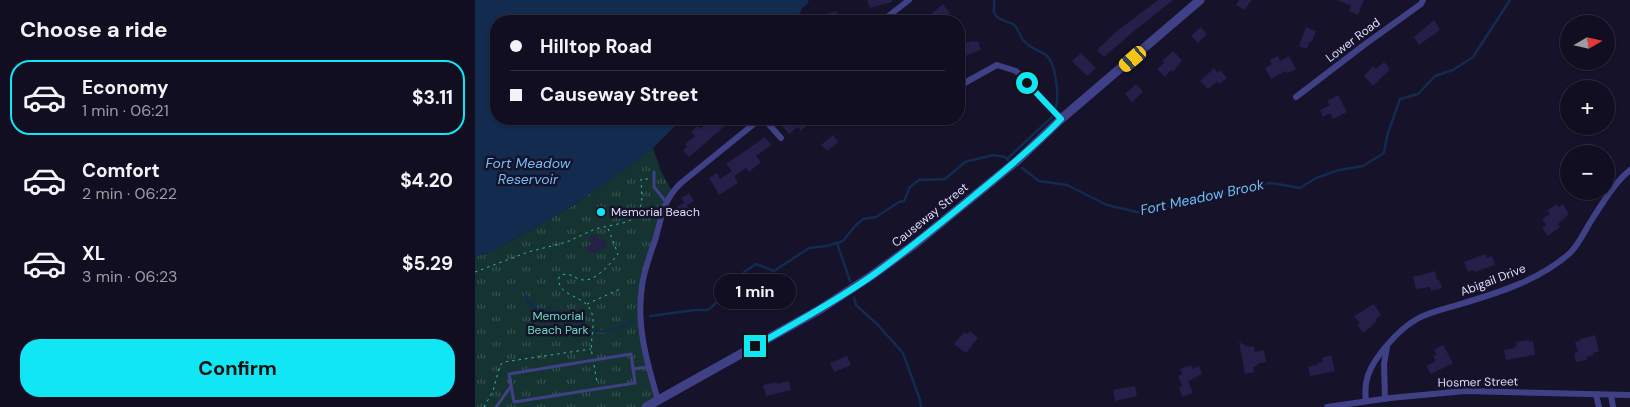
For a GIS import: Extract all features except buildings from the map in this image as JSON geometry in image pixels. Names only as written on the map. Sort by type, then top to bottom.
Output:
[{"type":"street","points":[[890,15],[909,0]]},
{"type":"street","name":"Causeway Street","points":[[646,407],[819,310],[915,244],[1018,160],[1061,119],[1200,0]]},
{"type":"street","name":"Lower Road","points":[[1296,97],[1364,44],[1421,4],[1423,0]]},
{"type":"street","points":[[965,83],[997,64],[1016,71],[1061,119]]},
{"type":"street","points":[[658,400],[642,337],[640,310],[642,286],[647,263],[666,202],[672,191],[681,182],[752,125]]},
{"type":"street","points":[[769,125],[781,138]]},
{"type":"street","name":"Abigail Drive","points":[[1366,402],[1365,388],[1367,376],[1373,364],[1402,330],[1417,319],[1506,290],[1556,263],[1571,252],[1612,190],[1630,170]]},
{"type":"street","points":[[1385,398],[1384,364],[1387,346]]},
{"type":"street","name":"Hosmer Street","points":[[1327,407],[1385,398],[1465,392],[1559,392],[1630,395]]},
{"type":"street","points":[[1596,395],[1599,407]]},
{"type":"street","points":[[1611,395],[1613,407]]},
{"type":"lane","points":[[654,172],[656,190],[666,202]]},
{"type":"lane","points":[[631,354],[633,369],[635,382],[514,402],[509,374],[631,354]]},
{"type":"lane","points":[[633,369],[649,366]]},
{"type":"lane","points":[[496,407],[511,385]]},
{"type":"path","points":[[475,272],[528,252],[567,242],[595,229],[627,222],[636,217],[640,210],[642,198],[641,179],[654,178]]},
{"type":"path","points":[[592,333],[593,314],[586,304],[564,290],[558,283],[559,277],[563,274],[568,274],[580,280],[590,280],[613,261],[618,254],[617,248],[607,226]]},
{"type":"path","points":[[586,304],[620,289]]},
{"type":"green space","name":"Memorial Beach Park","points":[[653,148],[661,171],[672,191],[644,275],[642,337],[658,400],[646,407],[475,407],[475,257],[495,250],[574,205]]},
{"type":"water","name":"Fort Meadow Reservoir","points":[[475,0],[809,0],[799,15],[490,15],[490,125],[677,125],[638,160],[574,205],[495,250],[475,257]]},
{"type":"waterway","points":[[994,0],[995,15],[1017,27],[1025,43],[1046,55],[1049,59],[1056,80],[1056,107]]},
{"type":"waterway","name":"Fort Meadow Brook","points":[[1022,168],[1039,181],[1067,185],[1107,205],[1141,213],[1220,195],[1249,185],[1272,183],[1300,188],[1316,178],[1339,170],[1363,166],[1384,153],[1387,136],[1400,99],[1418,94],[1435,76],[1453,70],[1473,57],[1510,0]]},
{"type":"waterway","points":[[1008,158],[1052,117]]},
{"type":"waterway","name":"Fort Meadow Brook","points":[[650,316],[708,310],[731,290],[744,272],[756,264],[774,271],[809,248],[827,246],[843,241],[863,219],[876,217],[899,202],[904,201],[910,187],[919,180],[945,179],[965,162],[993,155],[1005,157],[1008,160]]},
{"type":"waterway","points":[[837,243],[850,281]]},
{"type":"waterway","name":"Fort Meadow Brook","points":[[525,294],[527,301],[536,309],[551,310],[569,317],[584,329],[587,329]]},
{"type":"waterway","points":[[854,298],[856,305],[877,324],[903,353],[921,407]]},
{"type":"waterway","name":"Fort Meadow Brook","points":[[596,331],[612,331],[632,321]]},
{"type":"place","name":"Memorial Beach","points":[[601,212]]},
{"type":"route","points":[[755,346],[819,310],[871,276],[915,244],[1018,160],[1048,133],[1061,119],[1027,83]]}]
